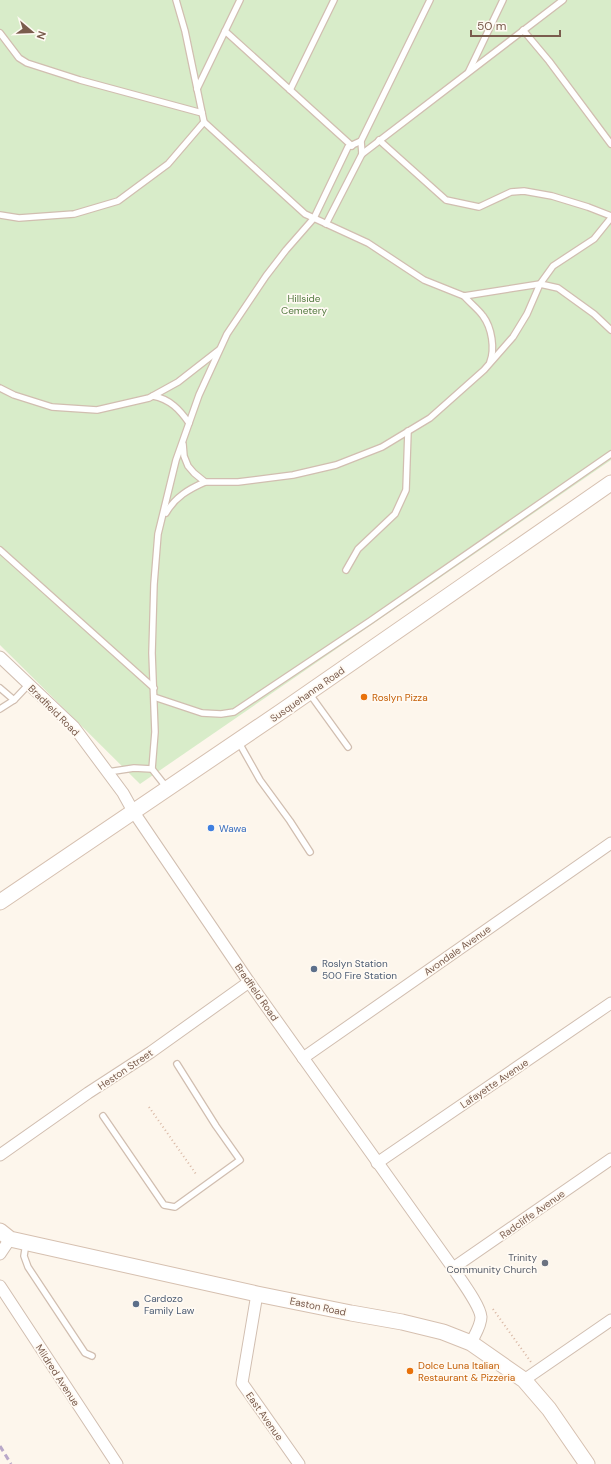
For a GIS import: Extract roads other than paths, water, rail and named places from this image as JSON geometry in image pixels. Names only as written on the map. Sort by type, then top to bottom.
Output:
[{"type":"main road","name":"Susquehanna Road","points":[[0,902],[238,741],[611,482]]},
{"type":"main road","name":"Easton Road","points":[[5,1235],[26,1243],[257,1294],[420,1326],[443,1332],[470,1343],[524,1380],[549,1410],[587,1464]]},
{"type":"street","name":"Bradfield Road","points":[[0,657],[74,727],[108,772],[249,982],[453,1268],[476,1304],[481,1317],[478,1328],[470,1343]]},
{"type":"street","name":"Avondale Avenue","points":[[303,1058],[611,843]]},
{"type":"street","name":"Heston Street","points":[[0,1155],[88,1093],[151,1052],[249,982]]},
{"type":"street","name":"Lafayette Avenue","points":[[377,1163],[611,1003]]},
{"type":"street","name":"Radcliffe Avenue","points":[[453,1268],[611,1159]]},
{"type":"street","points":[[0,1254],[5,1235]]},
{"type":"street","name":"Mildred Avenue","points":[[0,1286],[117,1464]]},
{"type":"street","name":"East Avenue","points":[[257,1294],[242,1383],[299,1464]]},
{"type":"street","points":[[524,1380],[611,1320]]},
{"type":"lane","points":[[176,0],[204,122],[305,214],[368,243],[424,280],[464,296],[484,317],[489,328],[492,342],[492,359],[490,364]]},
{"type":"lane","points":[[233,0],[236,9]]},
{"type":"lane","points":[[197,89],[240,0]]},
{"type":"lane","points":[[290,90],[334,0]]},
{"type":"lane","points":[[362,154],[362,141],[430,0]]},
{"type":"lane","points":[[468,73],[503,0]]},
{"type":"lane","points":[[326,224],[362,154],[563,0]]},
{"type":"lane","points":[[523,30],[549,61],[611,144]]},
{"type":"lane","points":[[225,31],[352,146]]},
{"type":"lane","points":[[0,34],[19,58],[27,62],[80,80],[202,113]]},
{"type":"lane","points":[[0,215],[19,218],[74,214],[118,201],[168,164],[204,122]]},
{"type":"lane","points":[[162,519],[169,507],[180,495],[205,482],[238,482],[293,475],[336,465],[382,447],[430,418],[490,364],[513,337],[527,314],[540,284],[553,266],[594,239],[611,217],[588,207],[552,196],[524,191],[511,192],[479,207],[446,200],[379,140]]},
{"type":"lane","points":[[167,789],[152,770],[155,732],[152,653],[154,584],[158,534],[176,460],[199,395],[227,334],[266,276],[314,218],[348,147],[362,141]]},
{"type":"lane","points":[[464,296],[540,284],[558,288],[594,314],[611,330]]},
{"type":"lane","points":[[0,388],[14,395],[52,407],[97,410],[149,398],[178,382],[220,349]]},
{"type":"lane","points":[[153,396],[171,403],[183,415],[189,424]]},
{"type":"lane","points":[[346,570],[358,549],[395,514],[406,490],[408,431]]},
{"type":"lane","points":[[183,441],[184,456],[188,466],[205,482]]},
{"type":"lane","points":[[154,697],[202,713],[221,714],[234,712],[370,621],[611,454]]},
{"type":"lane","points":[[0,550],[154,688]]},
{"type":"lane","points":[[0,709],[14,700],[29,684]]},
{"type":"lane","points":[[0,688],[14,700]]},
{"type":"lane","points":[[309,692],[348,748]]},
{"type":"lane","points":[[238,741],[260,780],[290,821],[310,852]]},
{"type":"lane","points":[[108,772],[134,768],[152,770]]},
{"type":"lane","points":[[103,1116],[164,1205],[176,1207],[240,1160],[216,1126],[177,1064]]},
{"type":"lane","points":[[26,1243],[24,1256],[28,1267],[85,1353],[92,1356]]},
{"type":"railway","points":[[0,1446],[11,1464]]},
{"type":"place","name":"Roslyn Pizza","points":[[364,697]]},
{"type":"place","name":"Wawa","points":[[211,828]]},
{"type":"place","name":"Roslyn Station 500 Fire Station","points":[[314,969]]},
{"type":"place","name":"Trinity Community Church","points":[[545,1263]]},
{"type":"place","name":"Cardozo Family Law","points":[[136,1304]]},
{"type":"place","name":"Dolce Luna Italian Restaurant & Pizzeria","points":[[410,1371]]},
{"type":"park label","name":"Hillside Cemetery","points":[[304,304]]}]
